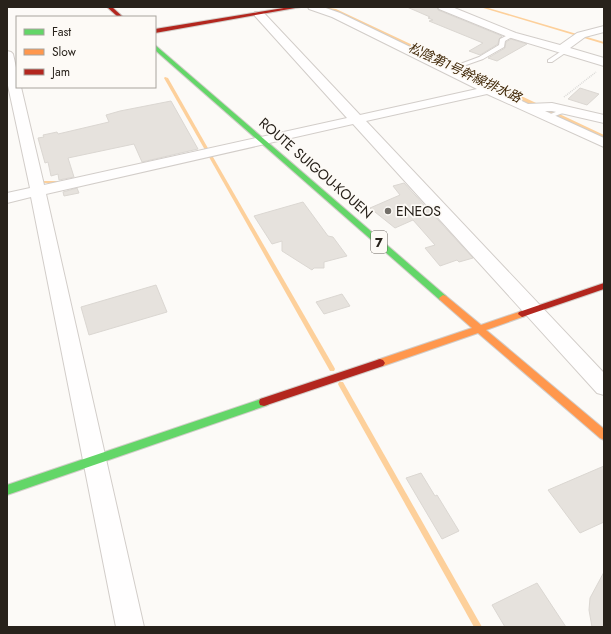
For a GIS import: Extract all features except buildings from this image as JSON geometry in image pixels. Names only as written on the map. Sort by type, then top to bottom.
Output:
[{"type":"main road","points":[[109,7],[119,16]]},
{"type":"main road","points":[[156,31],[299,7]]},
{"type":"main road","name":"ROUTE SUIGOU-KOUEN","points":[[156,48],[479,329],[604,435]]},
{"type":"main road","points":[[7,490],[604,286]]},
{"type":"street","points":[[313,7],[336,15],[451,68],[488,90],[528,108],[604,119]]},
{"type":"street","points":[[443,7],[512,35],[563,50],[602,65]]},
{"type":"street","points":[[259,14],[604,387]]},
{"type":"street","points":[[563,50],[578,37],[604,29]]},
{"type":"street","points":[[7,55],[38,191],[130,627]]},
{"type":"street","points":[[7,198],[488,90]]},
{"type":"street","points":[[553,112],[604,143]]},
{"type":"lane","points":[[451,68],[481,58],[502,46],[502,40],[512,35]]},
{"type":"lane","points":[[550,61],[563,50]]},
{"type":"path","points":[[553,112],[602,65]]},
{"type":"water","name":"松陰第1号幹線排水路","points":[[323,7],[336,9],[604,135],[604,139],[536,109],[527,103]]},
{"type":"water","points":[[480,7],[485,7],[604,42],[604,44]]},
{"type":"waterway","points":[[166,78],[207,150]]},
{"type":"waterway","points":[[211,157],[332,369]]},
{"type":"waterway","points":[[41,178],[42,182],[58,182]]},
{"type":"waterway","points":[[341,384],[478,627]]},
{"type":"traffic: fast","points":[[156,48],[443,298]]},
{"type":"traffic: fast","points":[[7,490],[264,402]]},
{"type":"traffic: slow","points":[[443,298],[604,435]]},
{"type":"traffic: slow","points":[[380,363],[522,314]]},
{"type":"traffic: jam","points":[[109,7],[120,16]]},
{"type":"traffic: jam","points":[[156,31],[299,7]]},
{"type":"traffic: jam","points":[[522,314],[604,286]]},
{"type":"traffic: jam","points":[[264,402],[380,363]]},
{"type":"place","name":"ENEOS","points":[[388,211]]}]
